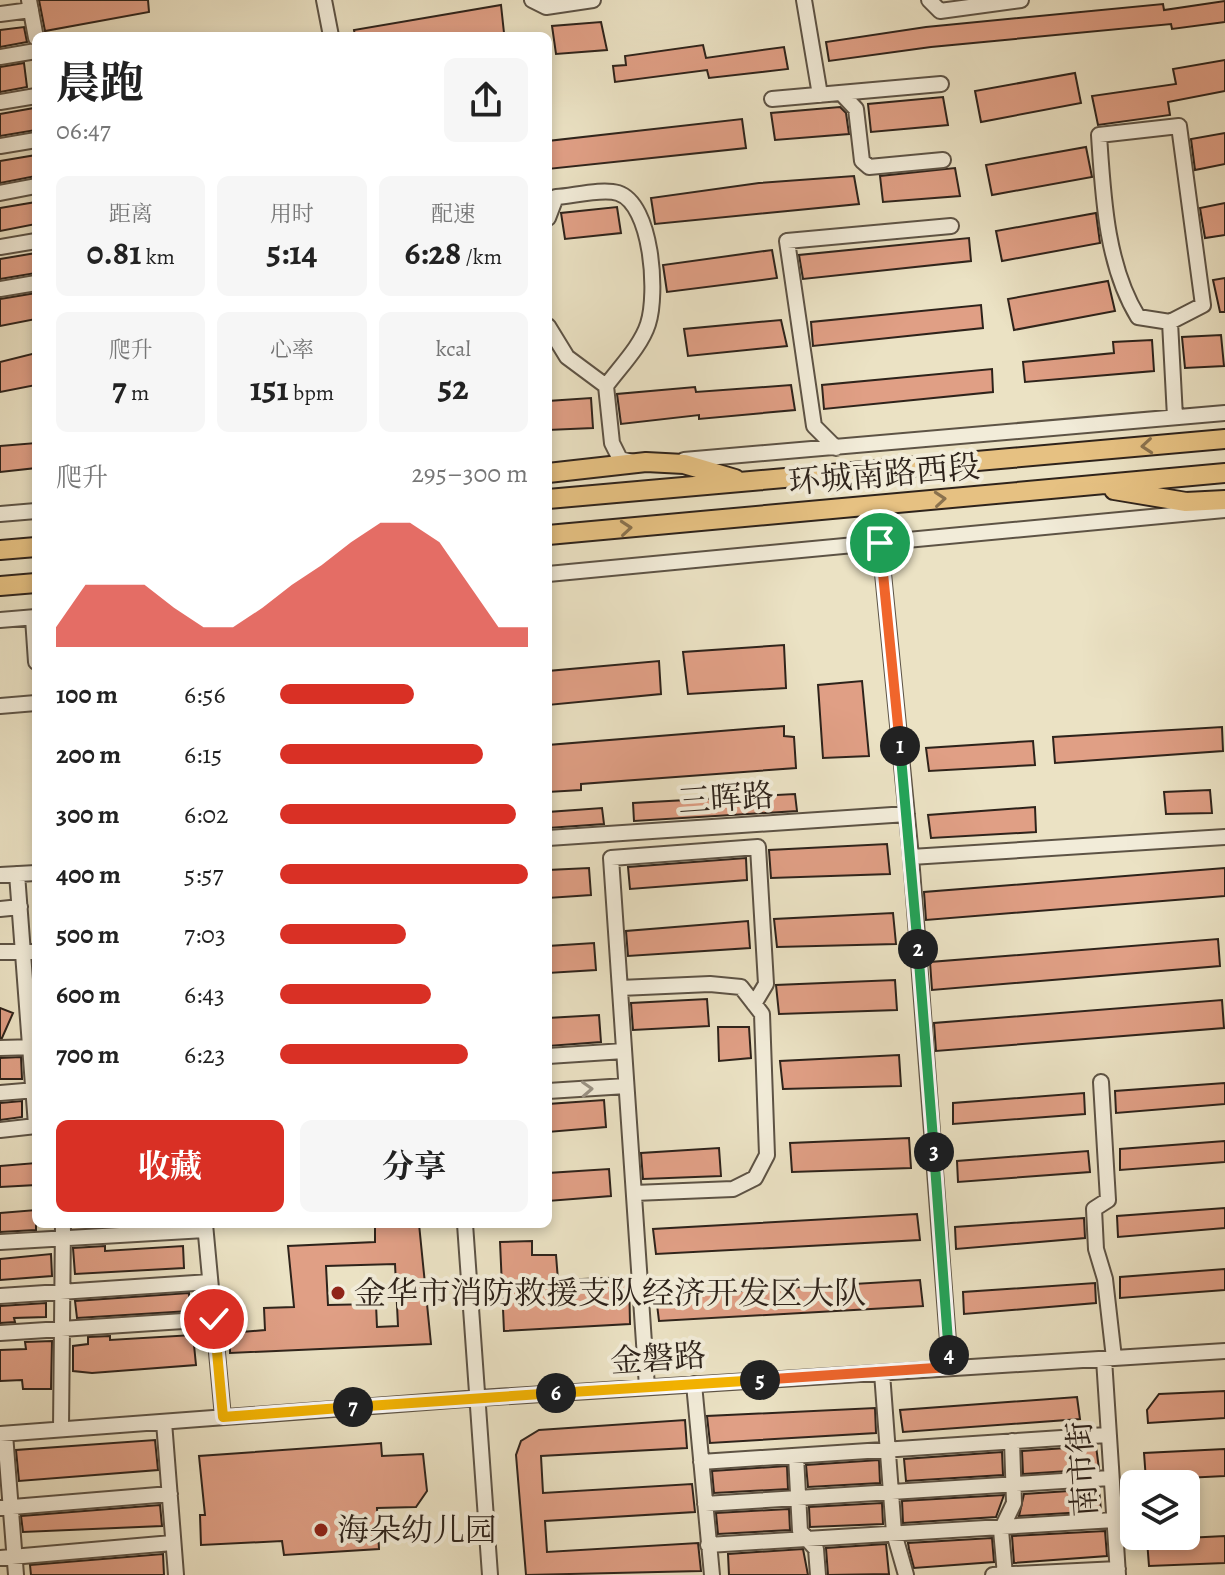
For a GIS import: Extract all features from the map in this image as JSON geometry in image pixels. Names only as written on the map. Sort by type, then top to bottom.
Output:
[{"type":"main road","name":"环城南路西段","points":[[552,499],[1225,439]]},
{"type":"main road","points":[[552,473],[639,463],[684,464],[746,482]]},
{"type":"main road","name":"环城南路西段","points":[[552,535],[1225,473]]},
{"type":"main road","points":[[1088,486],[1186,502],[1225,500]]},
{"type":"main road","points":[[0,550],[32,547]]},
{"type":"main road","points":[[0,586],[32,583]]},
{"type":"street","points":[[324,0],[330,32]]},
{"type":"street","points":[[532,0],[546,7],[593,0]]},
{"type":"street","points":[[804,0],[820,95]]},
{"type":"street","points":[[929,0],[940,11],[1021,0]]},
{"type":"street","points":[[0,14],[30,5],[35,32]]},
{"type":"street","points":[[0,57],[32,52]]},
{"type":"street","points":[[772,99],[941,84]]},
{"type":"street","points":[[841,93],[856,109],[862,161],[869,167],[943,160]]},
{"type":"street","points":[[0,102],[32,97]]},
{"type":"street","points":[[1179,126],[1203,305],[1170,322],[1138,317],[1123,292],[1103,195],[1099,135],[1179,126]]},
{"type":"street","points":[[0,146],[32,141]]},
{"type":"street","points":[[0,193],[32,187]]},
{"type":"street","points":[[552,208],[556,197],[616,192],[636,204],[645,227],[653,304],[647,326],[606,386],[612,443],[620,459]]},
{"type":"street","points":[[836,448],[814,426],[787,241],[951,226]]},
{"type":"street","points":[[0,247],[32,242]]},
{"type":"street","points":[[0,289],[32,284]]},
{"type":"street","points":[[1170,322],[1175,417]]},
{"type":"street","points":[[552,333],[567,357],[606,386]]},
{"type":"street","points":[[552,466],[620,459],[702,460],[1225,413]]},
{"type":"street","points":[[620,459],[639,463]]},
{"type":"street","points":[[552,574],[1225,510]]},
{"type":"street","points":[[0,514],[32,511]]},
{"type":"street","points":[[880,543],[911,857],[950,1367]]},
{"type":"street","points":[[0,620],[32,618]]},
{"type":"street","points":[[0,706],[32,703]]},
{"type":"street","name":"三晖路","points":[[552,838],[907,814]]},
{"type":"street","points":[[911,857],[1225,837]]},
{"type":"street","points":[[647,1387],[611,858],[758,847],[766,984],[754,1004]]},
{"type":"street","points":[[0,875],[32,873]]},
{"type":"street","points":[[17,874],[28,953],[32,1029]]},
{"type":"street","points":[[0,909],[20,907]]},
{"type":"street","points":[[0,952],[28,953]]},
{"type":"street","points":[[620,988],[710,984],[741,987],[762,1014],[767,1155],[755,1178],[733,1189],[634,1193]]},
{"type":"street","points":[[0,1048],[32,1048]]},
{"type":"street","points":[[552,1056],[624,1051]]},
{"type":"street","name":"南市街","points":[[1101,1082],[1108,1200],[1094,1209],[1096,1249],[1105,1279],[1109,1359],[1107,1435],[1118,1572]]},
{"type":"street","points":[[552,1091],[626,1086]]},
{"type":"street","points":[[0,1093],[32,1090]]},
{"type":"street","points":[[0,1130],[32,1126]]},
{"type":"street","points":[[0,1242],[64,1230],[158,1228]]},
{"type":"street","points":[[205,1228],[223,1417]]},
{"type":"street","points":[[465,1228],[490,1575]]},
{"type":"street","points":[[61,1428],[60,1292],[64,1230]]},
{"type":"street","points":[[0,1296],[210,1282]]},
{"type":"street","points":[[0,1333],[214,1319]]},
{"type":"street","name":"金磐路","points":[[3,1434],[479,1398],[1225,1351]]},
{"type":"street","points":[[882,1373],[894,1533],[906,1575]]},
{"type":"street","points":[[694,1384],[712,1575]]},
{"type":"street","points":[[164,1422],[176,1575]]},
{"type":"street","points":[[3,1434],[8,1558],[16,1575]]},
{"type":"street","points":[[701,1462],[1107,1435]]},
{"type":"street","points":[[1005,1574],[1003,1527],[1014,1503],[1012,1441]]},
{"type":"street","points":[[796,1456],[800,1531],[816,1549],[818,1575]]},
{"type":"street","points":[[705,1504],[1110,1478]]},
{"type":"street","points":[[6,1508],[170,1494]]},
{"type":"street","points":[[708,1545],[1114,1520]]},
{"type":"street","points":[[8,1558],[172,1543]]},
{"type":"street","points":[[993,1575],[1118,1572]]},
{"type":"building","points":[[39,0],[148,0],[149,12],[45,31]]},
{"type":"building","points":[[1225,1],[1225,22],[1172,29],[1171,24],[931,47],[829,61],[826,42],[926,27],[1163,4],[1164,10]]},
{"type":"building","points":[[501,5],[504,32],[354,32]]},
{"type":"building","points":[[601,22],[607,50],[556,54],[552,26]]},
{"type":"building","points":[[24,27],[27,42],[0,47],[0,30]]},
{"type":"building","points":[[703,45],[706,58],[784,47],[788,69],[709,78],[707,70],[615,82],[613,66],[626,65],[625,56]]},
{"type":"building","points":[[1225,60],[1225,91],[1168,102],[1170,115],[1098,125],[1092,96],[1176,84],[1173,69]]},
{"type":"building","points":[[24,63],[27,87],[0,92],[0,67]]},
{"type":"building","points":[[1075,73],[1081,103],[981,122],[975,91]]},
{"type":"building","points":[[943,97],[948,125],[871,132],[868,104]]},
{"type":"building","points":[[840,107],[846,113],[849,134],[775,140],[771,113]]},
{"type":"building","points":[[32,108],[32,131],[0,136],[0,114]]},
{"type":"building","points":[[742,119],[746,148],[552,169],[552,141]]},
{"type":"building","points":[[1225,133],[1225,164],[1195,170],[1191,139]]},
{"type":"building","points":[[1086,147],[1092,177],[992,195],[986,165]]},
{"type":"building","points":[[32,156],[32,177],[0,183],[0,161]]},
{"type":"building","points":[[955,168],[960,196],[883,202],[880,176]]},
{"type":"building","points":[[854,176],[859,204],[655,224],[651,198],[759,183]]},
{"type":"building","points":[[32,203],[32,225],[0,231],[0,208]]},
{"type":"building","points":[[1225,203],[1225,235],[1205,238],[1200,208]]},
{"type":"building","points":[[617,207],[621,233],[565,239],[561,213]]},
{"type":"building","points":[[1096,213],[1100,243],[1002,261],[996,231]]},
{"type":"building","points":[[969,238],[971,261],[803,279],[799,255]]},
{"type":"building","points":[[772,250],[777,278],[667,292],[663,265]]},
{"type":"building","points":[[32,254],[32,274],[0,279],[0,259]]},
{"type":"building","points":[[1225,278],[1225,312],[1220,312],[1213,280]]},
{"type":"building","points":[[1108,281],[1115,311],[1014,330],[1008,299]]},
{"type":"building","points":[[32,294],[32,320],[0,326],[0,299]]},
{"type":"building","points":[[981,305],[983,328],[813,346],[811,322]]},
{"type":"building","points":[[781,320],[787,346],[688,356],[684,329]]},
{"type":"building","points":[[1221,335],[1224,366],[1185,368],[1182,337]]},
{"type":"building","points":[[1152,340],[1154,371],[1025,382],[1023,362],[1114,353],[1113,342]]},
{"type":"building","points":[[32,354],[32,386],[0,392],[0,362]]},
{"type":"building","points":[[992,369],[993,392],[824,409],[822,385]]},
{"type":"building","points":[[791,385],[795,410],[699,419],[699,415],[621,424],[617,394],[695,387],[696,392]]},
{"type":"building","points":[[591,398],[593,428],[552,430],[552,401]]},
{"type":"building","points":[[32,443],[32,468],[0,472],[0,446]]},
{"type":"building","points":[[784,645],[786,688],[688,694],[683,652]]},
{"type":"building","points":[[659,661],[661,694],[552,705],[552,671]]},
{"type":"building","points":[[862,681],[869,756],[823,758],[818,685]]},
{"type":"building","points":[[784,726],[784,736],[794,737],[796,768],[581,784],[581,790],[552,792],[552,745]]},
{"type":"building","points":[[1222,727],[1223,751],[1055,763],[1053,737]]},
{"type":"building","points":[[1033,741],[1035,765],[929,771],[926,748]]},
{"type":"building","points":[[1210,790],[1212,813],[1166,814],[1164,792]]},
{"type":"building","points":[[795,794],[797,811],[634,821],[633,803]]},
{"type":"building","points":[[1035,807],[1036,832],[931,838],[928,815]]},
{"type":"building","points":[[602,808],[604,824],[552,828],[552,812]]},
{"type":"building","points":[[887,844],[890,874],[771,878],[769,850]]},
{"type":"building","points":[[746,858],[747,880],[630,889],[628,867]]},
{"type":"building","points":[[589,868],[591,895],[552,898],[552,870]]},
{"type":"building","points":[[1225,868],[1225,896],[926,920],[924,892]]},
{"type":"building","points":[[893,913],[896,944],[777,947],[774,919]]},
{"type":"building","points":[[748,921],[750,948],[628,956],[626,931]]},
{"type":"building","points":[[1218,939],[1220,966],[932,990],[930,962]]},
{"type":"building","points":[[594,943],[596,970],[552,973],[552,946]]},
{"type":"building","points":[[895,980],[897,1010],[779,1014],[776,985]]},
{"type":"building","points":[[707,999],[709,1026],[633,1030],[631,1003]]},
{"type":"building","points":[[1222,1000],[1224,1028],[936,1051],[934,1023]]},
{"type":"building","points":[[0,1008],[13,1013],[2,1038],[0,1038]]},
{"type":"building","points":[[599,1015],[601,1042],[552,1046],[552,1018]]},
{"type":"building","points":[[718,1027],[749,1027],[751,1058],[719,1061]]},
{"type":"building","points":[[899,1055],[901,1086],[783,1089],[780,1061]]},
{"type":"building","points":[[21,1057],[22,1079],[0,1079],[0,1058]]},
{"type":"building","points":[[1225,1083],[1225,1104],[1116,1113],[1115,1091]]},
{"type":"building","points":[[1084,1093],[1085,1114],[953,1124],[953,1103]]},
{"type":"building","points":[[604,1100],[606,1127],[552,1132],[552,1104]]},
{"type":"building","points":[[22,1101],[22,1117],[0,1120],[0,1103]]},
{"type":"building","points":[[909,1138],[911,1168],[792,1172],[790,1143]]},
{"type":"building","points":[[1225,1141],[1225,1162],[1120,1170],[1120,1149]]},
{"type":"building","points":[[719,1148],[721,1176],[643,1179],[641,1153]]},
{"type":"building","points":[[1088,1151],[1090,1172],[958,1182],[957,1161]]},
{"type":"building","points":[[32,1163],[32,1185],[0,1187],[0,1166]]},
{"type":"building","points":[[609,1169],[611,1196],[552,1201],[552,1173]]},
{"type":"building","points":[[1225,1208],[1225,1228],[1118,1237],[1117,1216]]},
{"type":"building","points":[[32,1210],[32,1228],[36,1230],[0,1232],[0,1213]]},
{"type":"building","points":[[917,1214],[920,1240],[656,1254],[653,1229]]},
{"type":"building","points":[[1084,1218],[1085,1238],[956,1249],[955,1227]]},
{"type":"building","points":[[375,1228],[419,1228],[431,1344],[230,1353],[230,1333],[265,1330],[264,1308],[294,1307],[288,1246],[375,1242]],"holes":[[[395,1264],[398,1326],[377,1327],[376,1304],[328,1305],[326,1266]]]},
{"type":"building","points":[[532,1241],[532,1255],[556,1255],[558,1280],[629,1277],[630,1324],[504,1331],[500,1242]]},
{"type":"building","points":[[105,1246],[105,1251],[183,1246],[184,1268],[75,1274],[73,1248]]},
{"type":"building","points":[[51,1254],[52,1276],[0,1280],[0,1259]]},
{"type":"building","points":[[1225,1269],[1225,1290],[1120,1298],[1120,1277]]},
{"type":"building","points":[[920,1280],[923,1306],[659,1321],[656,1296]]},
{"type":"building","points":[[1095,1283],[1096,1303],[964,1314],[963,1292]]},
{"type":"building","points":[[189,1293],[190,1311],[77,1318],[75,1301]]},
{"type":"building","points":[[46,1303],[46,1317],[14,1318],[15,1322],[0,1323],[0,1306]]},
{"type":"building","points":[[193,1335],[196,1365],[92,1373],[73,1371],[73,1346],[88,1344],[88,1337],[110,1336],[110,1340]]},
{"type":"building","points":[[52,1341],[51,1389],[23,1389],[22,1380],[0,1381],[0,1350],[26,1349],[25,1342]]},
{"type":"building","points":[[1225,1391],[1225,1418],[1148,1423],[1147,1410],[1159,1394]]},
{"type":"building","points":[[1077,1397],[1080,1419],[903,1432],[900,1410]]},
{"type":"building","points":[[875,1408],[876,1433],[710,1443],[707,1416]]},
{"type":"building","points":[[685,1420],[687,1448],[541,1456],[543,1493],[692,1484],[695,1512],[545,1521],[547,1552],[698,1543],[701,1571],[526,1575],[516,1455],[521,1441],[539,1430]]},
{"type":"building","points":[[155,1440],[158,1470],[19,1481],[16,1450]]},
{"type":"building","points":[[381,1443],[382,1456],[423,1454],[427,1491],[416,1507],[377,1508],[379,1549],[284,1555],[282,1541],[201,1545],[200,1515],[205,1515],[199,1456]]},
{"type":"building","points":[[1096,1446],[1099,1469],[1023,1474],[1022,1451]]},
{"type":"building","points":[[1225,1449],[1225,1476],[1200,1477],[1200,1470],[1145,1470],[1144,1453]]},
{"type":"building","points":[[1002,1452],[1003,1475],[906,1481],[904,1459]]},
{"type":"building","points":[[879,1460],[880,1483],[808,1487],[806,1465]]},
{"type":"building","points":[[787,1466],[788,1489],[714,1493],[712,1471]]},
{"type":"building","points":[[1099,1489],[1101,1511],[1019,1516],[1024,1494]]},
{"type":"building","points":[[1004,1495],[996,1517],[903,1523],[902,1501]]},
{"type":"building","points":[[882,1503],[883,1524],[810,1527],[809,1507]]},
{"type":"building","points":[[160,1505],[162,1526],[23,1532],[21,1516]]},
{"type":"building","points":[[789,1509],[790,1530],[718,1534],[716,1513]]},
{"type":"building","points":[[1105,1531],[1107,1556],[1014,1563],[1012,1536]]},
{"type":"building","points":[[1225,1536],[1225,1563],[1149,1566],[1148,1550],[1200,1550],[1200,1537]]},
{"type":"building","points":[[992,1538],[994,1562],[914,1568],[908,1543]]},
{"type":"building","points":[[886,1544],[889,1574],[828,1575],[826,1548]]},
{"type":"building","points":[[803,1549],[808,1575],[729,1575],[728,1554]]},
{"type":"building","points":[[163,1554],[164,1575],[31,1575],[30,1565]]},
{"type":"place","name":"金华市消防救援支队经济开发区大队","points":[[338,1293]]},
{"type":"place","name":"海朵幼儿园","points":[[321,1530]]},
{"type":"route","points":[[214,1319],[223,1417],[950,1367],[911,857],[880,543]]}]
